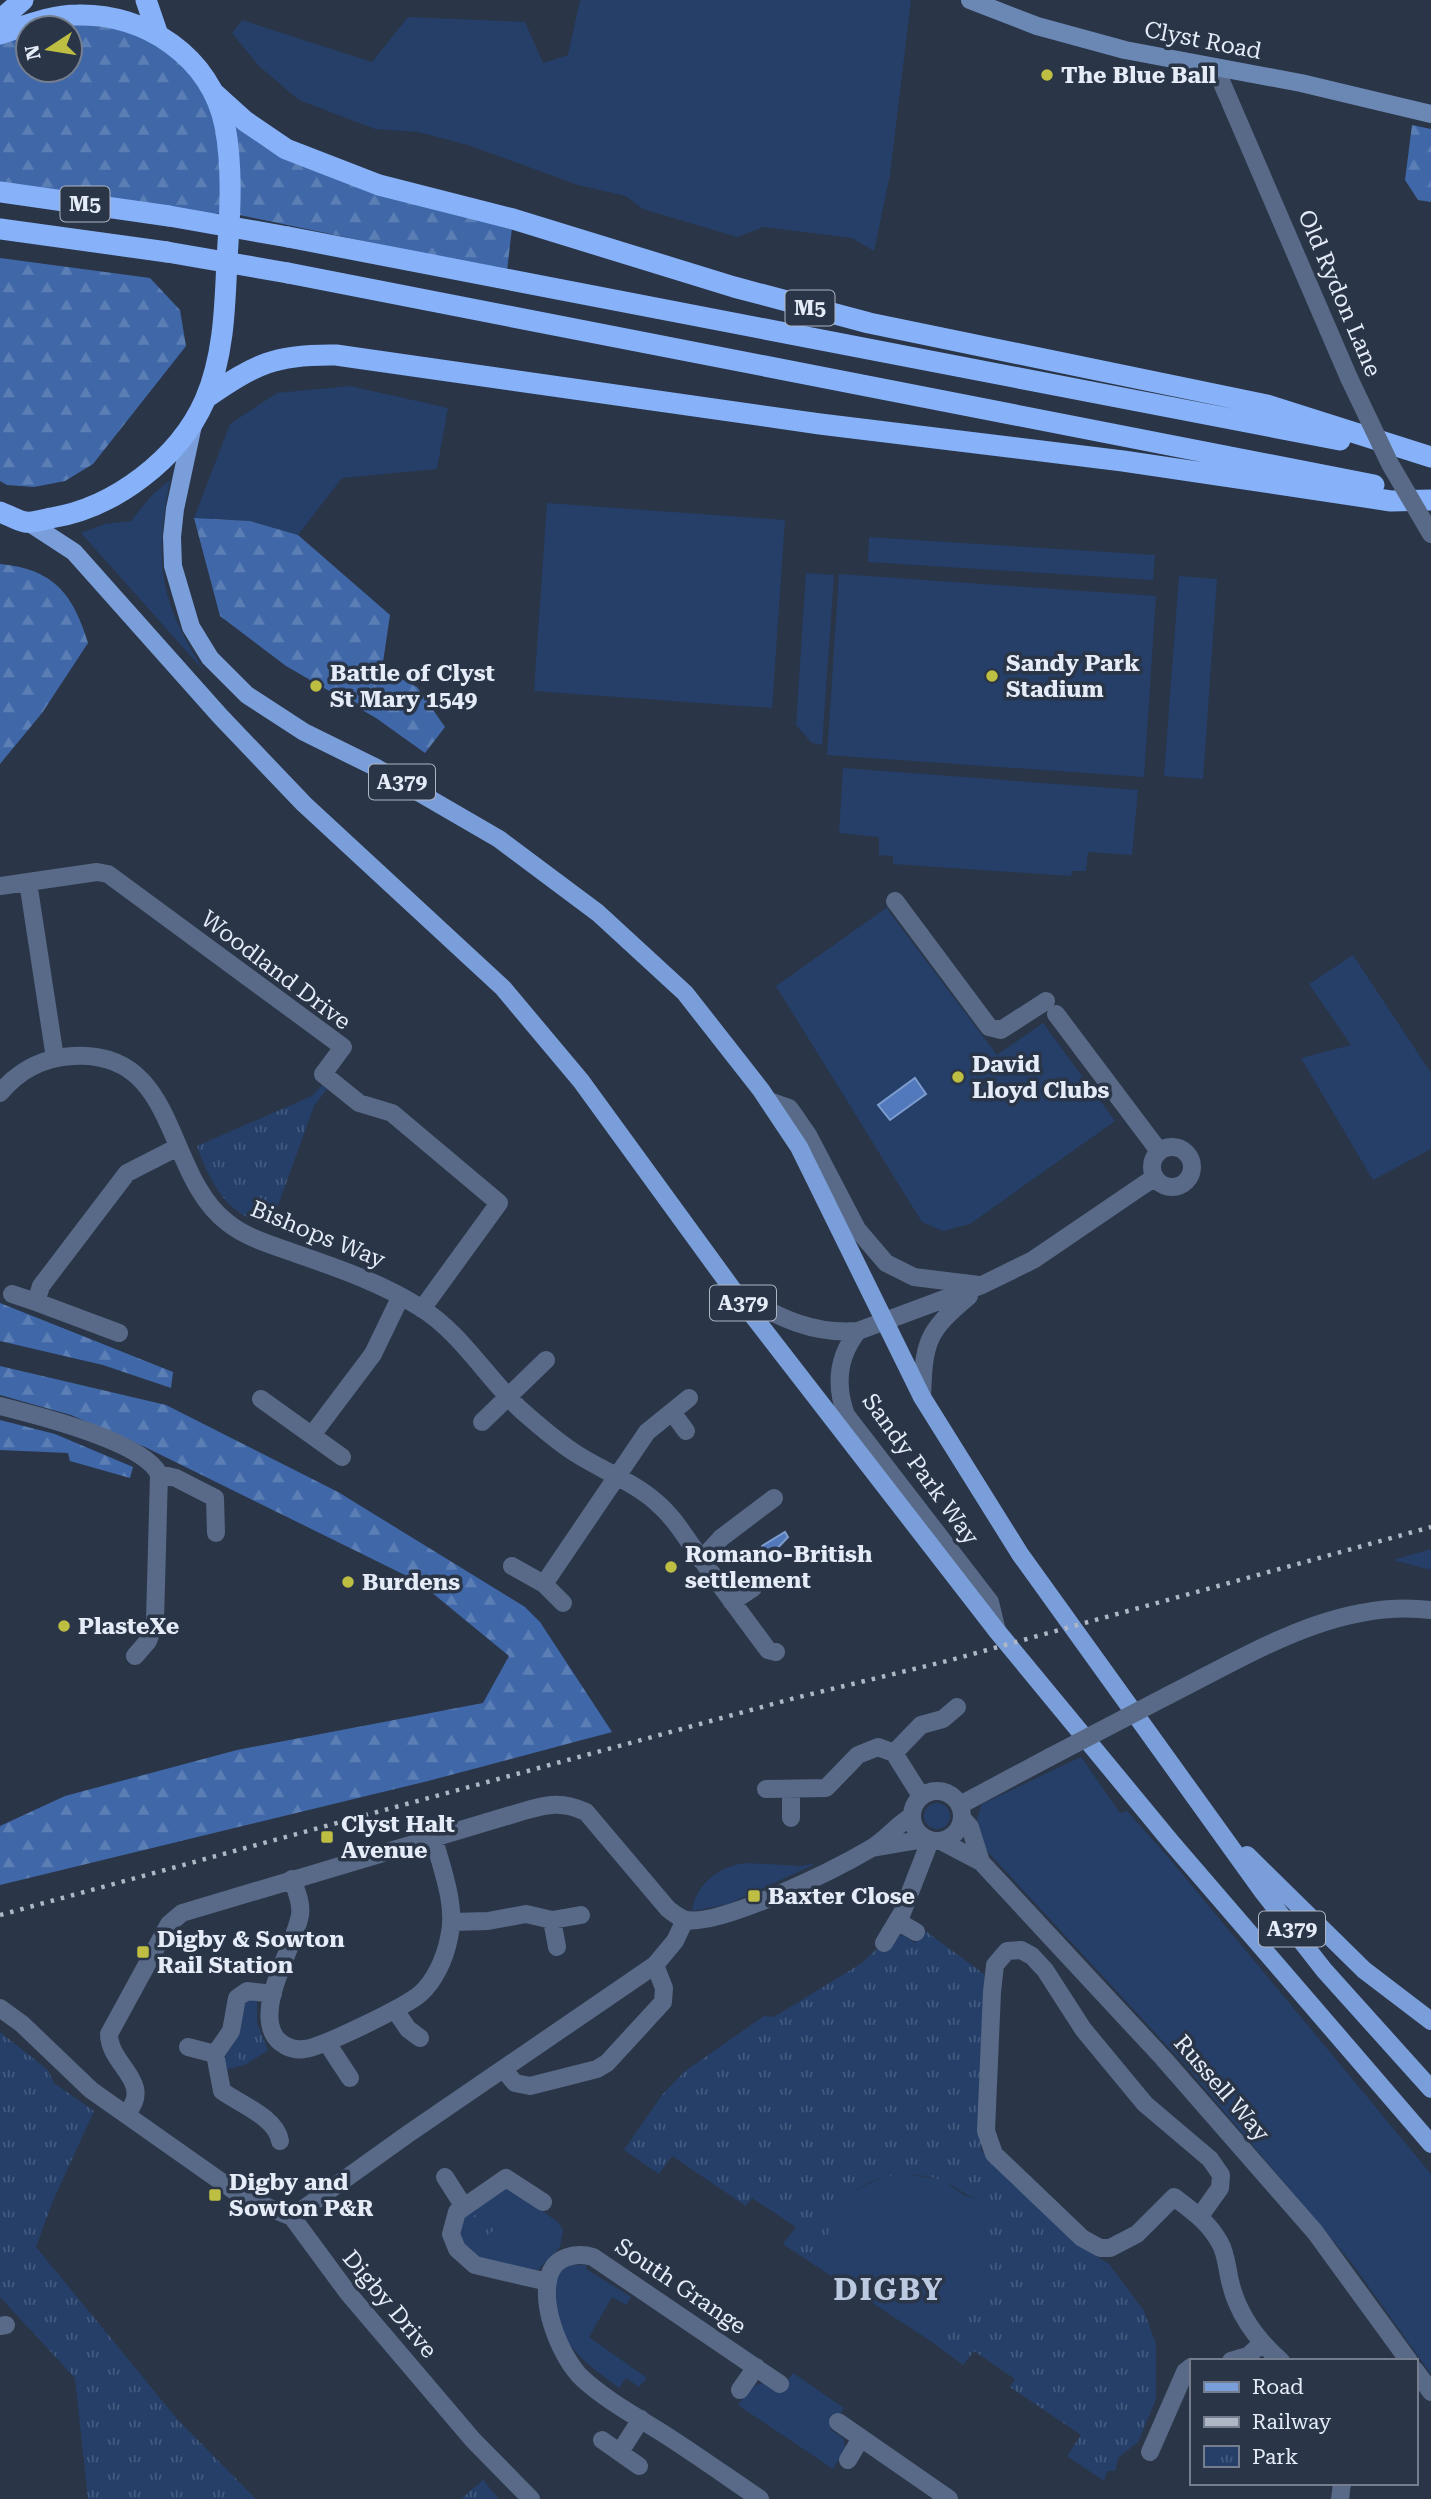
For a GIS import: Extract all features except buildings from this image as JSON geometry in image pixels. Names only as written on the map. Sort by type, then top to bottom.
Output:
[{"type":"highway","points":[[0,20],[23,0]]},
{"type":"highway","points":[[146,0],[158,32]]},
{"type":"highway","points":[[0,34],[39,21],[75,15],[108,16],[158,32],[186,54],[214,93],[225,123],[230,213],[222,339],[206,398],[193,421],[139,480],[102,504],[68,516],[26,522],[0,512]]},
{"type":"highway","name":"M5","points":[[214,93],[245,121],[286,149],[379,185],[513,219],[734,287],[869,323],[1267,405],[1431,458]]},
{"type":"highway","name":"M5","points":[[0,192],[169,216],[288,237],[1431,458]]},
{"type":"highway","name":"M5","points":[[0,229],[288,272],[1431,498]]},
{"type":"highway","name":"M5","points":[[206,398],[264,363],[285,356],[336,355],[820,424],[1124,461],[1391,502],[1431,498]]},
{"type":"main road","name":"A379","points":[[193,421],[175,509],[173,566],[191,627],[210,658],[247,695],[304,732],[375,767],[499,839],[598,913],[685,993],[769,1101],[799,1147],[883,1324],[922,1397],[1020,1554],[1263,1892],[1324,1970],[1430,2089]]},
{"type":"main road","name":"A379","points":[[26,522],[74,552],[220,716],[304,804],[503,988],[581,1081],[736,1294],[997,1631],[1171,1842],[1431,2144]]},
{"type":"main road","name":"A379","points":[[1218,1826],[1364,1970],[1431,2021]]},
{"type":"street","name":"Clyst Road","points":[[970,0],[1037,26],[1125,50],[1301,83],[1431,114]]},
{"type":"street","name":"Old Rydon Lane","points":[[1215,67],[1349,378],[1390,464],[1431,534]]},
{"type":"street","points":[[0,524],[26,522]]},
{"type":"street","name":"Woodland Drive","points":[[0,886],[97,872],[107,874],[343,1047],[323,1074],[359,1103],[392,1113],[499,1203],[422,1309]]},
{"type":"street","points":[[29,882],[55,1058]]},
{"type":"street","points":[[895,901],[989,1027],[1001,1030],[1051,1008],[1159,1151]]},
{"type":"street","name":"Bishops Way","points":[[0,1093],[24,1071],[55,1058],[99,1059],[132,1073],[148,1085],[162,1105],[178,1147],[200,1192],[227,1223],[261,1241],[381,1284],[422,1309],[456,1338],[508,1396],[542,1428],[575,1453],[618,1476],[666,1511],[768,1650],[776,1652]]},
{"type":"street","points":[[769,1101],[789,1108],[795,1116],[857,1229],[886,1263],[914,1277],[982,1285]]},
{"type":"street","points":[[36,1302],[41,1286],[127,1173],[178,1147]]},
{"type":"street","points":[[1178,1147],[1186,1152],[1192,1170],[1181,1186],[1171,1187],[1155,1177],[1152,1163],[1159,1151],[1178,1147]]},
{"type":"street","name":"Sandy Park Way","points":[[736,1294],[799,1325],[839,1332],[858,1331],[883,1324],[982,1285],[1042,1254],[1155,1177]]},
{"type":"street","name":"Sandy Park Way","points":[[922,1397],[925,1349],[934,1329],[940,1320],[982,1285]]},
{"type":"street","points":[[12,1294],[119,1333]]},
{"type":"street","points":[[312,1435],[373,1354],[400,1298]]},
{"type":"street","name":"Sandy Park Way","points":[[858,1331],[842,1355],[839,1381],[846,1415],[990,1602],[997,1631]]},
{"type":"street","points":[[482,1422],[546,1360]]},
{"type":"street","points":[[544,1584],[647,1432],[689,1398]]},
{"type":"street","points":[[261,1399],[342,1457]]},
{"type":"street","points":[[0,1406],[75,1427],[100,1437],[148,1460],[159,1474],[176,1478],[215,1498],[218,1505],[216,1534]]},
{"type":"street","points":[[672,1412],[686,1431]]},
{"type":"street","points":[[135,1656],[148,1641],[155,1621],[159,1474]]},
{"type":"street","points":[[701,1560],[722,1538],[774,1498]]},
{"type":"street","points":[[512,1566],[544,1584],[563,1603]]},
{"type":"street","points":[[733,1602],[753,1588]]},
{"type":"street","points":[[961,1812],[1050,1757],[1291,1634],[1346,1616],[1389,1611],[1431,1611]]},
{"type":"street","points":[[894,1753],[921,1725],[943,1718],[957,1707]]},
{"type":"street","points":[[766,1789],[791,1791],[826,1788],[849,1762],[867,1750],[878,1747],[894,1753],[921,1796]]},
{"type":"street","points":[[791,1791],[791,1818]]},
{"type":"street","points":[[127,2113],[136,2096],[135,2080],[113,2056],[108,2034],[169,1924],[182,1913],[550,1804],[567,1803],[586,1812],[667,1909],[685,1920],[702,1920],[750,1906],[872,1848],[932,1840],[958,1831],[961,1812],[955,1798],[941,1791],[921,1796],[912,1816],[915,1829],[932,1840]]},
{"type":"street","name":"Russell Way","points":[[961,1812],[970,1827],[981,1862]]},
{"type":"street","points":[[872,1848],[896,1825],[912,1816]]},
{"type":"street","points":[[292,1879],[300,1914],[273,1994],[270,2025],[274,2036],[282,2043],[303,2050],[327,2043],[395,2010],[420,1994],[435,1976],[452,1922],[434,1839]]},
{"type":"street","points":[[884,1943],[897,1921],[932,1840]]},
{"type":"street","name":"Russell Way","points":[[932,1840],[981,1862],[1163,2058],[1315,2232],[1408,2359]]},
{"type":"street","points":[[452,1922],[488,1921],[527,1914],[552,1920],[581,1915]]},
{"type":"street","points":[[552,1920],[556,1947]]},
{"type":"street","points":[[0,2008],[22,2024],[91,2090],[243,2197],[281,2215],[292,2217],[320,2195],[655,1965],[674,1941],[685,1920]]},
{"type":"street","points":[[897,1921],[916,1932]]},
{"type":"street","points":[[1200,2216],[1220,2188],[1221,2175],[1210,2159],[1145,2104],[1083,2029],[1045,1970],[1032,1956],[1021,1950],[1007,1951],[998,1958],[992,1992],[986,2131],[994,2154],[1095,2247],[1110,2248],[1137,2234],[1174,2197],[1200,2216],[1220,2244],[1235,2299],[1262,2344],[1279,2359]]},
{"type":"street","points":[[503,2069],[515,2083],[530,2086],[597,2069],[607,2063],[663,2002],[664,1988],[655,1965]]},
{"type":"street","points":[[273,1994],[247,1991],[237,1998],[231,2031],[215,2054],[222,2091],[270,2123],[277,2130],[280,2141]]},
{"type":"street","points":[[395,2010],[408,2029],[420,2038]]},
{"type":"street","points":[[327,2043],[350,2078]]},
{"type":"street","points":[[188,2047],[215,2054]]},
{"type":"street","points":[[445,2177],[464,2207]]},
{"type":"street","points":[[543,2202],[506,2178],[457,2212],[451,2234],[457,2249],[466,2260],[501,2273],[548,2282],[551,2320],[570,2362],[582,2378],[751,2497]]},
{"type":"street","name":"Digby Drive","points":[[292,2217],[348,2293],[473,2440],[531,2499]]},
{"type":"street","name":"South Grange","points":[[548,2282],[554,2266],[564,2258],[584,2254],[593,2257],[780,2384]]},
{"type":"street","points":[[1238,2359],[1248,2356],[1262,2344]]},
{"type":"street","name":"South Grange","points":[[740,2390],[756,2367]]},
{"type":"street","points":[[1150,2452],[1185,2372],[1190,2368]]},
{"type":"street","points":[[1417,2373],[1431,2392]]},
{"type":"street","points":[[620,2452],[641,2420]]},
{"type":"street","points":[[838,2422],[949,2499]]},
{"type":"street","points":[[848,2460],[861,2438]]},
{"type":"street","points":[[602,2440],[639,2466]]},
{"type":"green space","points":[[580,0],[911,0],[890,175],[874,251],[852,238],[764,227],[737,237],[643,209],[626,196],[578,185],[468,145],[418,132],[375,129],[299,100],[258,65],[232,33],[242,20],[372,62],[408,17],[525,22],[543,63],[568,55]]},
{"type":"green space","points":[[84,25],[157,32],[286,149],[513,219],[507,271],[230,213],[169,216],[0,192],[0,34],[14,29],[14,84],[84,84]]},
{"type":"green space","points":[[1412,125],[1431,129],[1431,202],[1418,200],[1405,180]]},
{"type":"green space","points":[[0,258],[150,278],[180,310],[186,346],[93,464],[65,481],[34,487],[7,485],[0,481]]},
{"type":"green space","points":[[350,386],[448,408],[437,469],[342,478],[298,535],[250,521],[194,518],[230,424],[277,393]]},
{"type":"green space","points":[[170,480],[162,535],[164,580],[178,623],[205,672],[81,533],[105,524],[131,521],[152,495]]},
{"type":"green space","points":[[547,503],[785,520],[772,708],[534,691]]},
{"type":"green space","points":[[194,518],[250,521],[298,535],[390,615],[382,669],[417,687],[445,727],[425,753],[376,718],[286,666],[220,616]]},
{"type":"green space","points":[[869,537],[1155,555],[1153,580],[868,562]]},
{"type":"green space","points":[[0,564],[34,572],[59,587],[76,611],[88,643],[42,713],[0,764]]},
{"type":"green space","points":[[806,573],[834,575],[822,745],[812,743],[796,725]]},
{"type":"green space","name":"Sandy Park Stadium","points":[[839,574],[1156,596],[1144,777],[827,755]]},
{"type":"green space","name":"Sandy Park Stadium","points":[[1179,576],[1217,579],[1203,779],[1164,776]]},
{"type":"green space","points":[[843,768],[1138,790],[1132,855],[1088,852],[1086,871],[1072,871],[1071,876],[893,864],[893,856],[879,855],[879,837],[839,833]]},
{"type":"green space","name":"David Lloyd Clubs","points":[[889,906],[888,910],[997,1055],[1043,1023],[1115,1121],[970,1224],[943,1231],[922,1222],[776,986]]},
{"type":"green space","points":[[1353,955],[1431,1073],[1431,1149],[1373,1180],[1301,1058],[1351,1045],[1309,984]]},
{"type":"green space","points":[[322,1085],[327,1089],[314,1106],[271,1225],[243,1215],[232,1207],[215,1185],[197,1146],[312,1096]]},
{"type":"green space","points":[[0,1303],[173,1372],[171,1388],[103,1365],[0,1341]]},
{"type":"green space","points":[[0,1366],[166,1405],[338,1492],[525,1607],[540,1622],[612,1732],[428,1781],[0,1885],[0,1826],[65,1796],[237,1750],[483,1703],[509,1656],[419,1582],[145,1447],[71,1415],[0,1395]]},
{"type":"green space","points":[[0,1420],[55,1434],[133,1467],[130,1478],[70,1461],[68,1453],[0,1450]]},
{"type":"green space","points":[[1431,1549],[1431,1570],[1393,1560]]},
{"type":"green space","points":[[1081,1757],[1120,1813],[1127,1811],[1169,1858],[1431,2174],[1431,2374],[1351,2262],[1185,2065],[986,1850],[977,1819],[982,1804]]},
{"type":"green space","points":[[937,1803],[946,1807],[950,1816],[946,1825],[937,1829],[928,1825],[924,1816],[928,1807]]},
{"type":"green space","points":[[746,1863],[801,1866],[817,1863],[729,1904],[692,1911],[698,1892],[704,1884],[727,1868]]},
{"type":"green space","points":[[924,1930],[984,1974],[981,2150],[1077,2244],[1109,2264],[1144,2311],[1156,2344],[1156,2399],[1138,2442],[1118,2458],[1115,2471],[1107,2471],[1104,2481],[1067,2456],[1081,2435],[1010,2387],[1015,2379],[974,2351],[963,2365],[932,2342],[941,2331],[970,2313],[982,2295],[986,2275],[985,2220],[978,2200],[945,2182],[926,2176],[896,2175],[868,2183],[855,2190],[835,2212],[829,2226],[827,2250],[816,2266],[783,2244],[796,2227],[752,2198],[746,2206],[672,2156],[659,2174],[624,2150],[662,2095],[684,2072],[764,2016],[774,2017],[862,1963],[879,1947],[885,1952],[897,1936],[903,1935],[915,1943]]},
{"type":"green space","points":[[244,1998],[257,1999],[257,2023],[239,2025],[228,2048],[245,2065],[220,2071],[224,2047]]},
{"type":"green space","points":[[257,2023],[268,2050],[245,2065],[228,2048],[239,2025]]},
{"type":"green space","points":[[0,2032],[48,2070],[54,2083],[94,2111],[52,2203],[36,2247],[178,2420],[256,2499],[88,2499],[75,2378],[0,2297]]},
{"type":"green space","points":[[901,2173],[943,2180],[964,2195],[978,2200],[985,2215],[986,2275],[982,2295],[970,2313],[941,2331],[932,2342],[816,2266],[825,2251],[830,2218],[845,2199],[866,2185]]},
{"type":"green space","points":[[507,2183],[536,2202],[563,2230],[560,2247],[538,2270],[478,2261],[461,2246],[456,2222]]},
{"type":"green space","points":[[484,2209],[497,2229],[469,2246],[463,2232],[465,2222]]},
{"type":"green space","points":[[565,2265],[587,2265],[586,2269],[631,2297],[626,2305],[612,2297],[589,2337],[647,2378],[639,2387],[626,2378],[619,2388],[584,2360],[568,2341],[557,2316],[553,2295],[557,2277]]},
{"type":"green space","points":[[793,2373],[844,2408],[830,2429],[844,2439],[845,2450],[833,2469],[738,2405],[752,2386],[764,2383],[778,2393]]},
{"type":"green space","points":[[483,2480],[499,2499],[461,2499]]},
{"type":"shaded area","points":[[915,1078],[926,1094],[890,1120],[878,1105]]},
{"type":"shaded area","points":[[785,1532],[788,1537],[772,1554],[762,1553],[762,1546]]},
{"type":"railway","points":[[0,1915],[795,1698],[951,1660],[1431,1527]]},
{"type":"place","name":"The Blue Ball","points":[[1047,75]]},
{"type":"place","name":"Sandy Park Stadium","points":[[992,676]]},
{"type":"place","name":"Battle of Clyst St Mary 1549","points":[[316,686]]},
{"type":"place","name":"David Lloyd Clubs","points":[[958,1077]]},
{"type":"place","name":"Romano-British settlement","points":[[671,1567]]},
{"type":"place","name":"Burdens","points":[[348,1582]]},
{"type":"place","name":"PlasteXe","points":[[64,1626]]},
{"type":"place","name":"Clyst Halt Avenue","points":[[327,1837]]},
{"type":"place","name":"Baxter Close","points":[[754,1896]]},
{"type":"place","name":"Digby & Sowton Rail Station","points":[[143,1952]]},
{"type":"place","name":"Digby and Sowton P&R","points":[[215,2195]]},
{"type":"district","name":"DIGBY","points":[[889,2290]]}]
